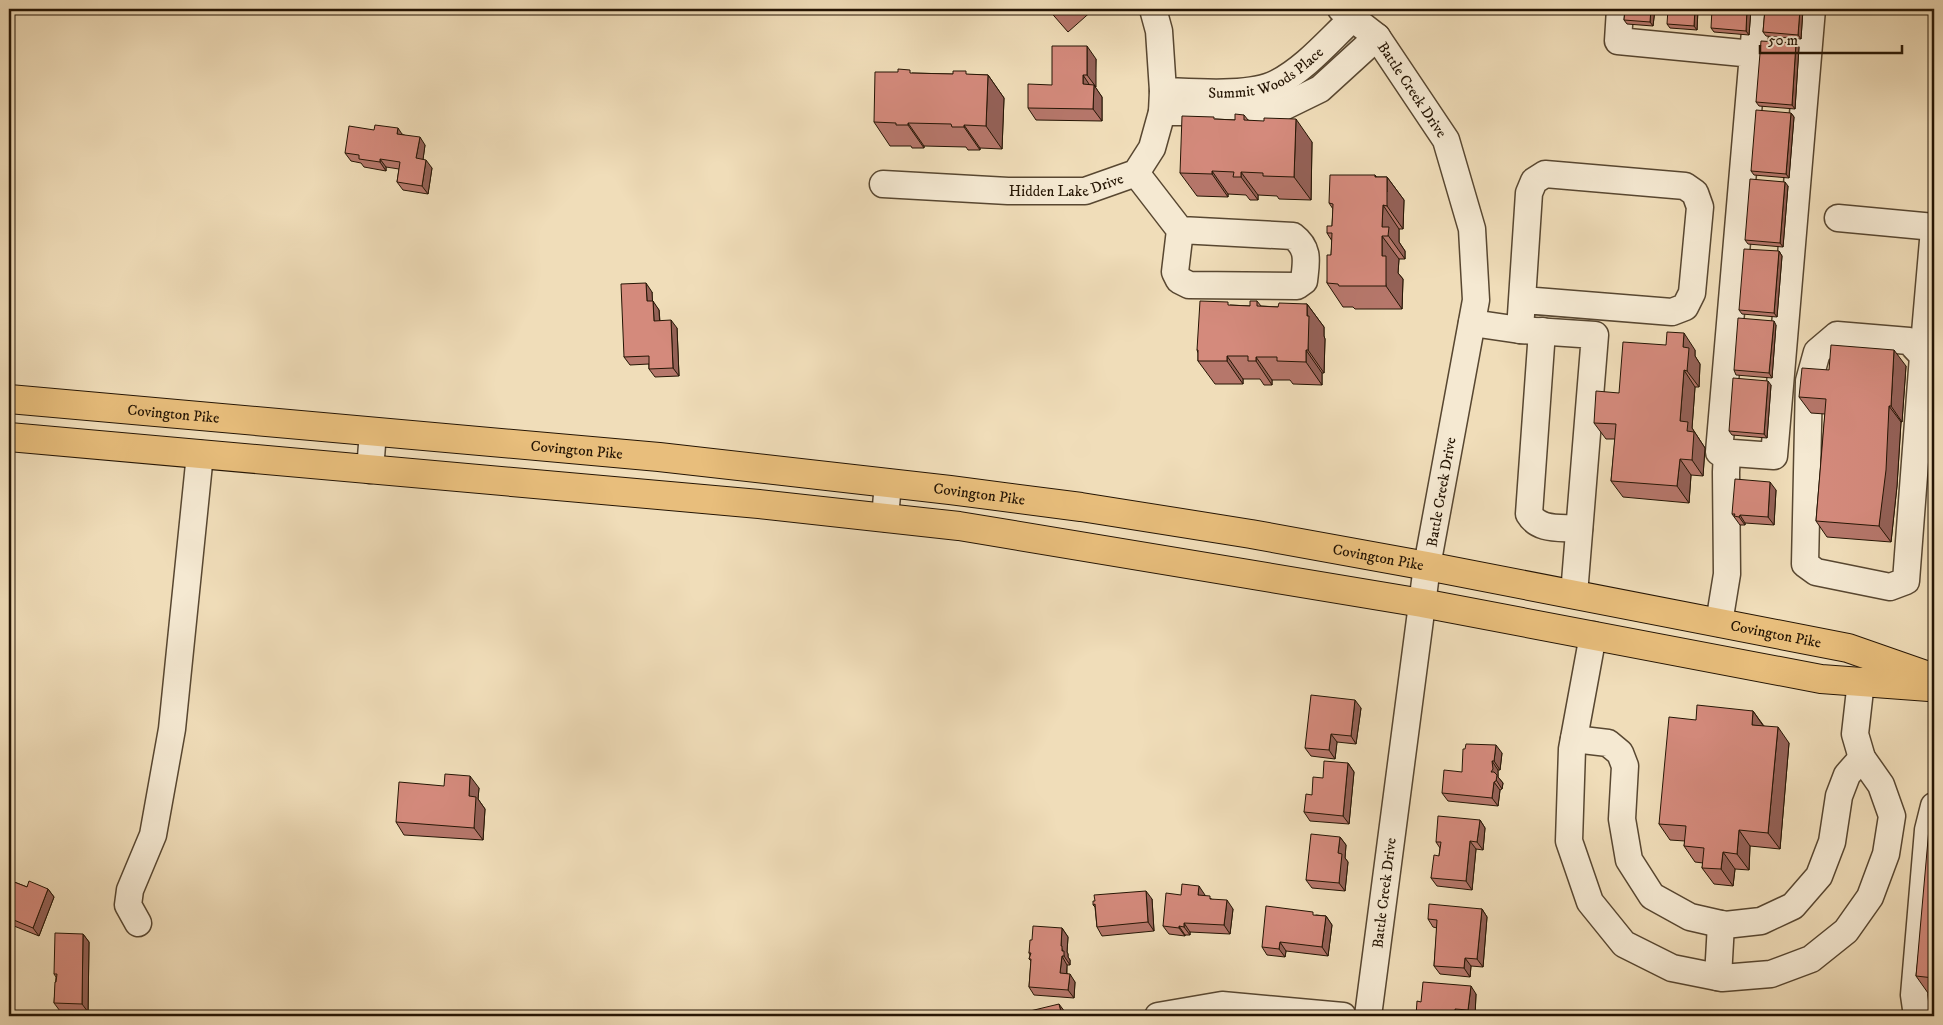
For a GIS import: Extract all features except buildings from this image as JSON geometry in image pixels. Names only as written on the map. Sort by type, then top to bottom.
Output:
[{"type":"main road","name":"Covington Pike","points":[[9,399],[659,458],[1081,506],[1427,566],[1848,648],[1934,678]]},
{"type":"main road","points":[[9,437],[759,504],[959,526],[1422,603],[1821,680],[1934,687]]},
{"type":"street","name":"Hidden Lake Drive","points":[[883,184],[1008,191],[1085,191],[1136,174],[1152,148],[1163,101],[1159,31],[1153,9]]},
{"type":"street","points":[[1620,9],[1618,42],[1753,54]]},
{"type":"street","points":[[1757,9],[1719,452],[1774,456],[1812,9]]},
{"type":"street","name":"Summit Woods Place","points":[[1163,101],[1239,92],[1275,84],[1295,72],[1347,14]]},
{"type":"street","name":"Battle Creek Drive","points":[[1347,14],[1377,37],[1446,140],[1472,229],[1476,300],[1427,566],[1368,1016]]},
{"type":"street","name":"Summit Woods Place","points":[[1163,101],[1273,112],[1320,89],[1377,37]]},
{"type":"street","points":[[1136,174],[1180,230],[1175,272],[1179,280],[1188,285],[1297,286],[1304,281],[1307,254],[1299,240],[1293,236],[1180,230]]},
{"type":"street","points":[[1523,300],[1672,312],[1685,307],[1692,293],[1700,208],[1695,193],[1685,186],[1546,174],[1534,181],[1529,193],[1523,300],[1531,331],[1529,514],[1534,522],[1542,526],[1579,529]]},
{"type":"street","points":[[1838,218],[1934,228],[1932,290],[1922,356],[1924,457],[1906,581],[1890,586],[1816,572],[1805,564],[1809,381],[1817,352],[1837,334],[1909,341],[1922,356]]},
{"type":"street","points":[[1574,594],[1598,306]]},
{"type":"street","points":[[1472,323],[1531,331],[1596,335]]},
{"type":"street","points":[[370,470],[373,432]]},
{"type":"street","points":[[1719,623],[1727,574],[1727,452]]},
{"type":"street","points":[[138,923],[128,905],[130,890],[153,835],[172,729],[200,454]]},
{"type":"street","points":[[885,518],[888,483]]},
{"type":"street","points":[[1592,635],[1572,748],[1569,840],[1590,902],[1624,944],[1672,968],[1718,977],[1771,974],[1811,959],[1846,931],[1870,897],[1886,854],[1892,816],[1881,785],[1862,758],[1856,734],[1861,682]]},
{"type":"street","points":[[1574,739],[1608,743],[1620,753],[1625,766],[1622,819],[1629,860],[1652,896],[1690,917],[1721,924],[1761,921],[1793,906],[1819,876],[1832,842],[1839,796],[1847,775],[1862,758]]},
{"type":"street","points":[[1923,1016],[1916,1009],[1914,996],[1928,830],[1934,806]]},
{"type":"street","points":[[1718,977],[1721,924]]},
{"type":"street","points":[[1158,1016],[1222,1005],[1343,1016]]}]
